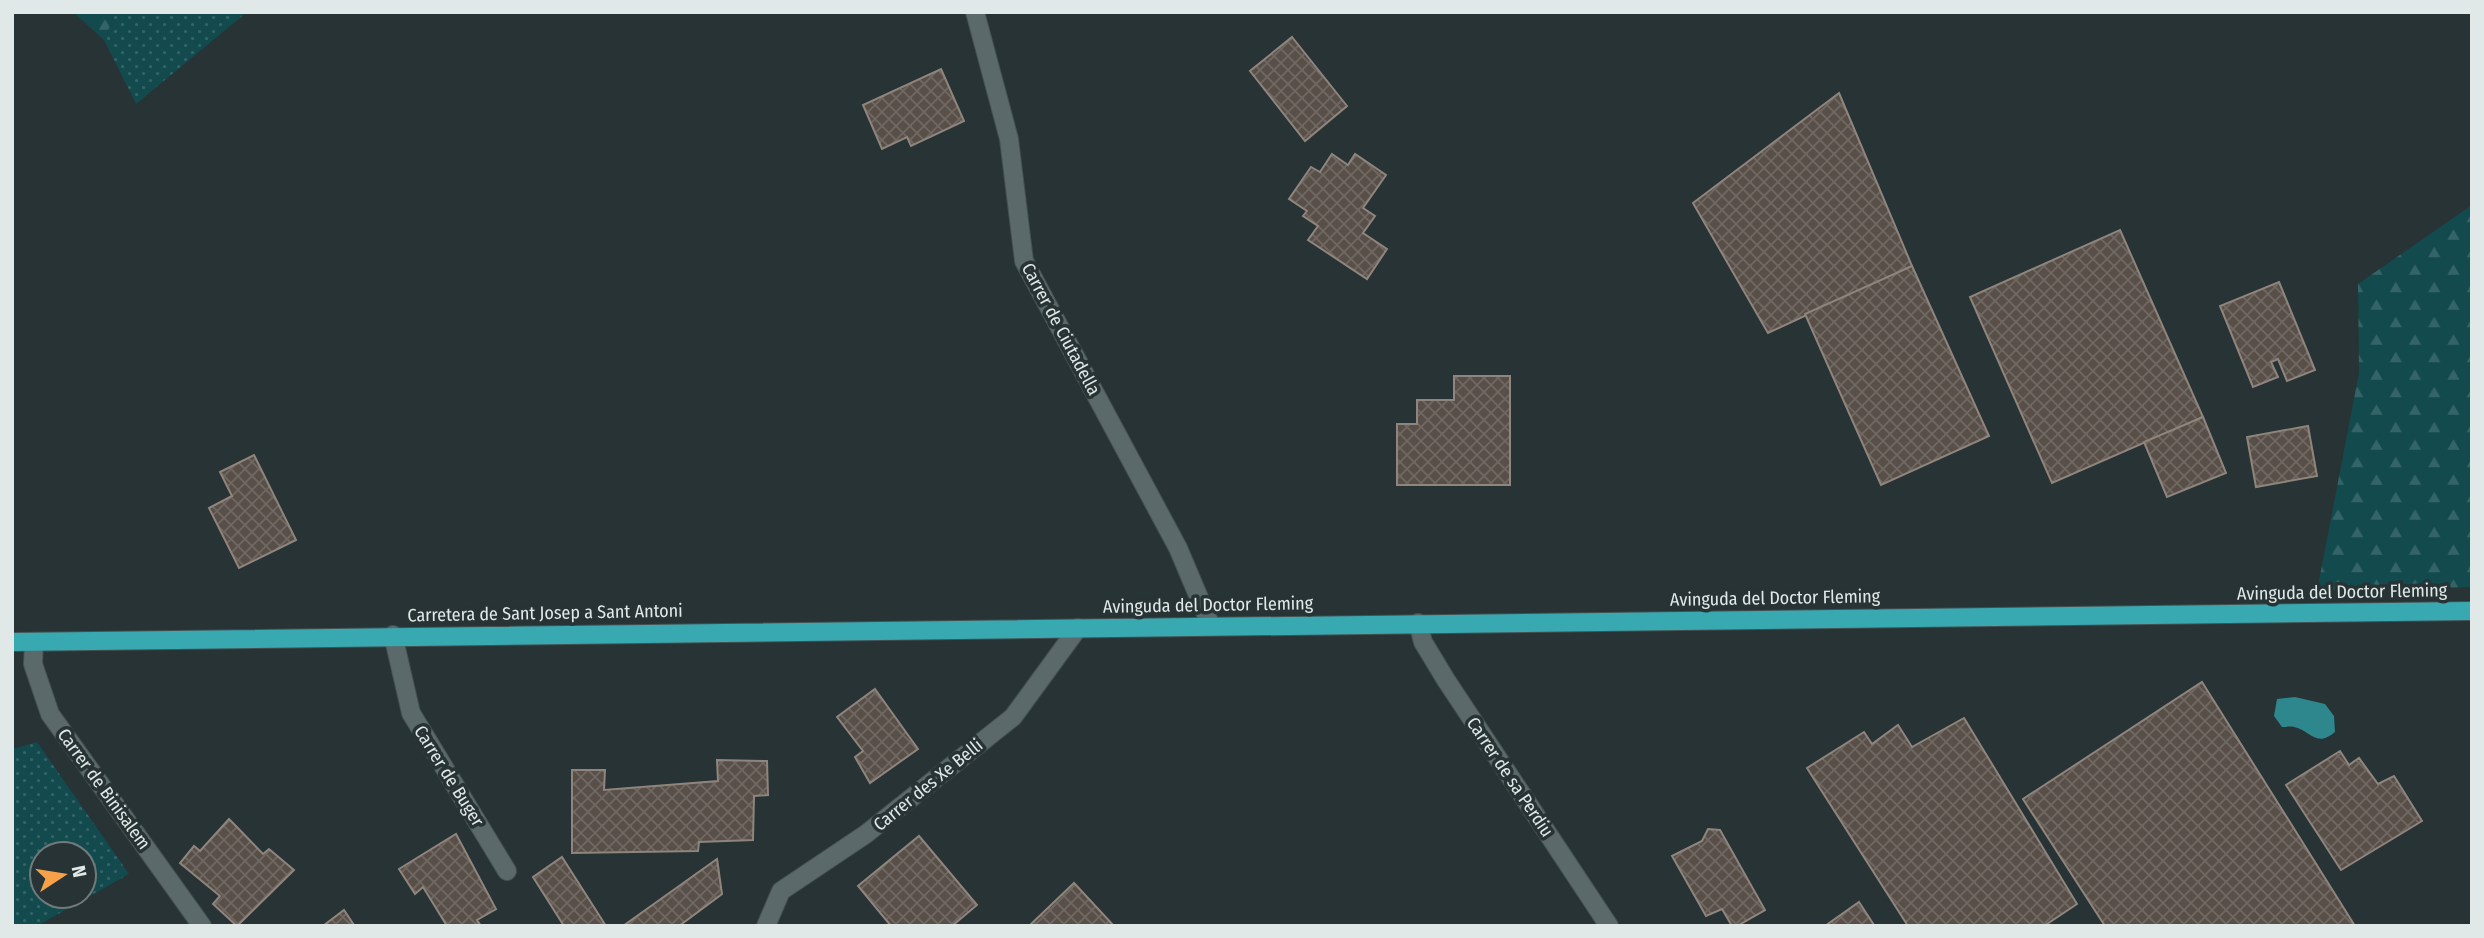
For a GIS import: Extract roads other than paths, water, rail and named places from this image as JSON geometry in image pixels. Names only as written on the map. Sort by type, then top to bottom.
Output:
[{"type":"main road","name":"Avinguda del Doctor Fleming","points":[[1078,628],[2472,611]]},
{"type":"main road","name":"Carretera de Sant Josep a Sant Antoni","points":[[12,642],[1078,628]]},
{"type":"street","name":"Carrer de Ciutadella","points":[[975,12],[1009,139],[1024,261],[1178,548],[1211,626]]},
{"type":"street","name":"Carrer de sa Perdiu","points":[[1418,624],[1423,642],[1446,680],[1609,926]]},
{"type":"street","name":"Carrer des Xe Belli","points":[[766,926],[781,891],[866,834],[1013,717],[1078,628]]},
{"type":"street","name":"Carrer de Buger","points":[[393,635],[411,713],[507,871]]},
{"type":"street","name":"Carrer de Binisalem","points":[[34,642],[33,664],[50,714],[202,926]]}]
